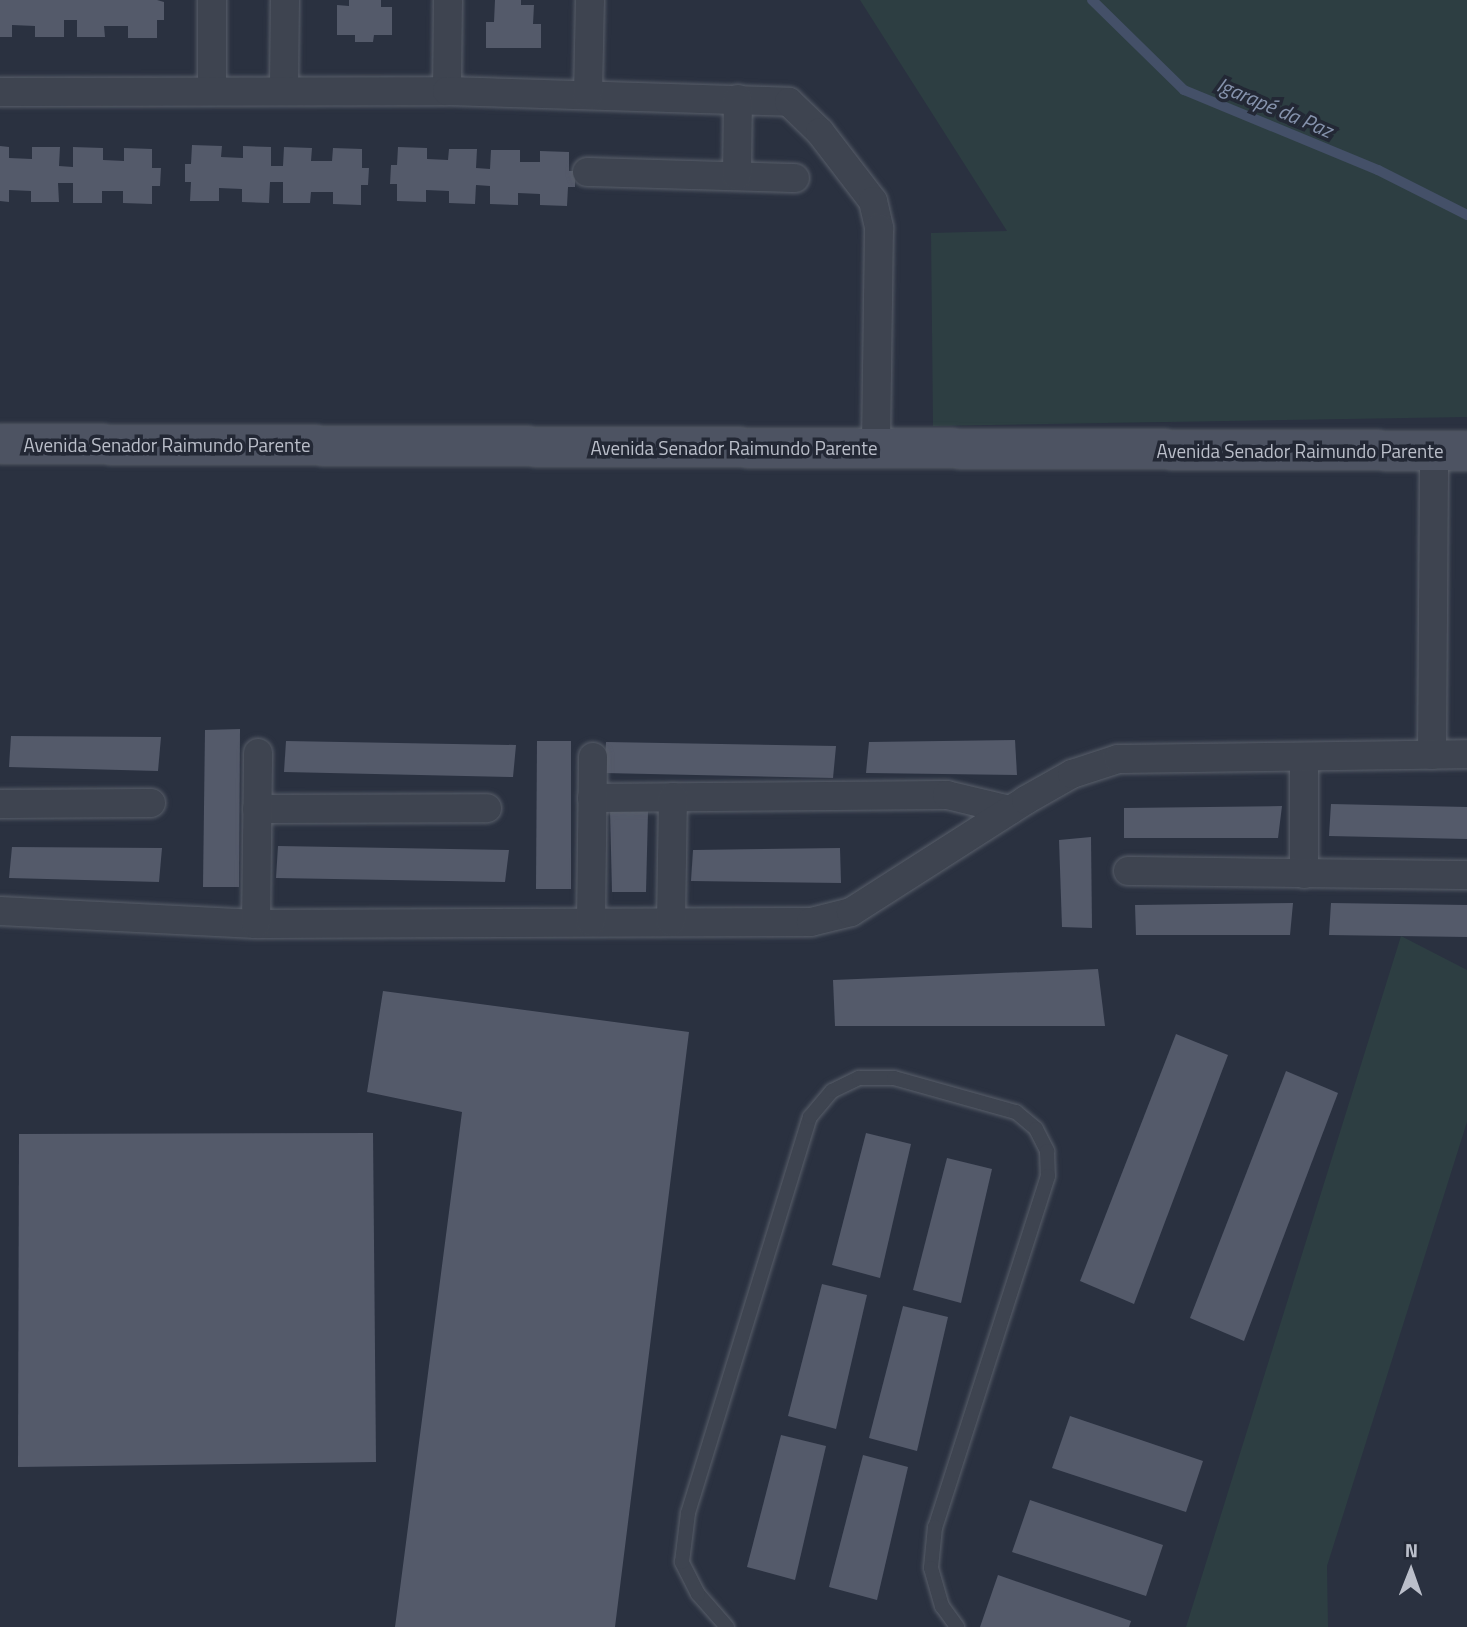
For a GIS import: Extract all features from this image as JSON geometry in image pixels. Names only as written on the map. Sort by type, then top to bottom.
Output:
[{"type":"street","points":[[212,0],[212,89]]},
{"type":"street","points":[[284,89],[285,0]]},
{"type":"street","points":[[447,91],[448,0]]},
{"type":"street","points":[[588,94],[590,0]]},
{"type":"street","points":[[0,92],[284,89],[588,94],[776,100],[801,110],[873,201],[879,228],[876,449]]},
{"type":"street","points":[[737,176],[738,99]]},
{"type":"street","points":[[587,172],[795,178]]},
{"type":"street","name":"Avenida Senador Raimundo Parente","points":[[0,444],[1451,451]]},
{"type":"street","points":[[1432,755],[1451,451]]},
{"type":"street","points":[[256,924],[258,754]]},
{"type":"street","points":[[0,911],[256,924],[811,922],[851,912],[1010,810],[1072,774],[1118,759],[1467,754]]},
{"type":"street","points":[[591,922],[593,757]]},
{"type":"street","points":[[1304,757],[1304,874]]},
{"type":"street","points":[[592,798],[947,795],[1010,810]]},
{"type":"street","points":[[671,922],[673,797]]},
{"type":"street","points":[[0,804],[151,803]]},
{"type":"street","points":[[257,808],[487,808]]},
{"type":"street","points":[[1128,871],[1467,875]]},
{"type":"lane","points":[[727,1627],[698,1594],[682,1562],[688,1513],[810,1117],[832,1091],[859,1078],[882,1078],[1016,1112],[1036,1129],[1047,1151],[1048,1176],[935,1527],[931,1568],[942,1606],[957,1627]]},
{"type":"shaded area","points":[[860,0],[1467,0],[1467,417],[933,426],[931,233],[1007,231]]},
{"type":"shaded area","points":[[1401,936],[1467,970],[1467,1122],[1327,1566],[1328,1627],[1186,1627]]},
{"type":"building","points":[[0,0],[157,0],[164,2],[164,20],[157,20],[157,38],[128,38],[128,26],[104,26],[105,37],[77,37],[77,20],[64,20],[64,37],[35,37],[35,26],[12,25],[12,37],[0,37]]},
{"type":"building","points":[[349,0],[381,0],[381,7],[392,7],[392,35],[374,35],[373,42],[355,42],[355,35],[337,35],[337,5],[349,6]]},
{"type":"building","points":[[495,0],[521,0],[521,5],[534,5],[533,24],[541,24],[541,48],[486,48],[486,22],[494,22]]},
{"type":"building","points":[[192,145],[222,146],[221,157],[243,158],[243,146],[271,147],[271,166],[283,166],[284,147],[312,148],[311,161],[332,161],[333,148],[362,149],[362,168],[369,168],[368,185],[361,185],[361,205],[333,204],[333,192],[311,192],[310,203],[283,203],[283,182],[270,182],[269,203],[242,202],[242,189],[219,188],[219,201],[190,201],[191,182],[185,182],[185,164],[191,164]]},
{"type":"building","points":[[0,146],[9,147],[9,158],[32,159],[32,147],[60,147],[59,166],[73,167],[73,147],[103,148],[103,160],[124,161],[124,148],[152,149],[152,168],[161,168],[160,186],[152,186],[152,204],[123,203],[123,191],[102,191],[102,203],[73,203],[73,183],[58,183],[59,202],[31,202],[31,191],[9,190],[9,202],[0,201]]},
{"type":"building","points":[[398,147],[427,148],[427,159],[448,160],[449,149],[477,149],[476,168],[490,169],[491,150],[520,150],[520,162],[540,162],[540,151],[569,152],[569,171],[575,171],[575,187],[568,187],[567,206],[540,205],[540,194],[518,193],[518,205],[490,204],[490,186],[476,185],[475,204],[449,203],[449,191],[426,190],[426,202],[397,201],[397,184],[390,184],[391,165],[397,165]]},
{"type":"building","points":[[240,729],[239,887],[203,887],[205,730]]},
{"type":"building","points":[[11,736],[161,737],[158,771],[9,767]]},
{"type":"building","points":[[1015,740],[1017,775],[866,773],[869,742]]},
{"type":"building","points":[[286,741],[516,745],[513,777],[284,772]]},
{"type":"building","points":[[537,741],[571,741],[571,889],[536,889]]},
{"type":"building","points":[[606,742],[836,746],[833,778],[604,773]]},
{"type":"building","points":[[1331,804],[1467,807],[1467,839],[1329,836]]},
{"type":"building","points":[[1282,806],[1278,838],[1124,838],[1124,808]]},
{"type":"building","points":[[610,809],[648,811],[646,892],[612,892]]},
{"type":"building","points":[[1091,837],[1092,928],[1062,927],[1059,840]]},
{"type":"building","points":[[278,846],[509,850],[505,882],[276,878]]},
{"type":"building","points":[[12,847],[162,848],[159,882],[9,878]]},
{"type":"building","points":[[840,848],[841,883],[691,881],[693,850]]},
{"type":"building","points":[[1293,903],[1290,935],[1136,935],[1135,905]]},
{"type":"building","points":[[1331,903],[1467,905],[1467,937],[1329,935]]},
{"type":"building","points":[[1098,969],[1105,1026],[835,1026],[833,980]]},
{"type":"building","points":[[383,991],[689,1032],[615,1627],[395,1627],[462,1112],[367,1092]]},
{"type":"building","points":[[1176,1034],[1228,1055],[1134,1304],[1080,1281]]},
{"type":"building","points":[[1286,1071],[1338,1093],[1244,1341],[1190,1318]]},
{"type":"building","points":[[373,1133],[376,1462],[18,1467],[19,1134]]},
{"type":"building","points":[[866,1133],[911,1144],[880,1278],[832,1265]]},
{"type":"building","points":[[947,1158],[992,1169],[961,1303],[913,1290]]},
{"type":"building","points":[[822,1284],[867,1295],[836,1429],[788,1416]]},
{"type":"building","points":[[903,1306],[948,1317],[917,1451],[869,1438]]},
{"type":"building","points":[[1070,1416],[1203,1461],[1186,1512],[1052,1468]]},
{"type":"building","points":[[781,1435],[826,1446],[795,1580],[747,1567]]},
{"type":"building","points":[[863,1455],[908,1467],[877,1600],[829,1587]]},
{"type":"building","points":[[1030,1500],[1163,1545],[1146,1596],[1012,1552]]},
{"type":"building","points":[[998,1575],[1131,1621],[1129,1627],[980,1627]]},
{"type":"waterway","name":"Igarapé da Paz","points":[[1092,0],[1184,90],[1378,170],[1467,215]]}]
